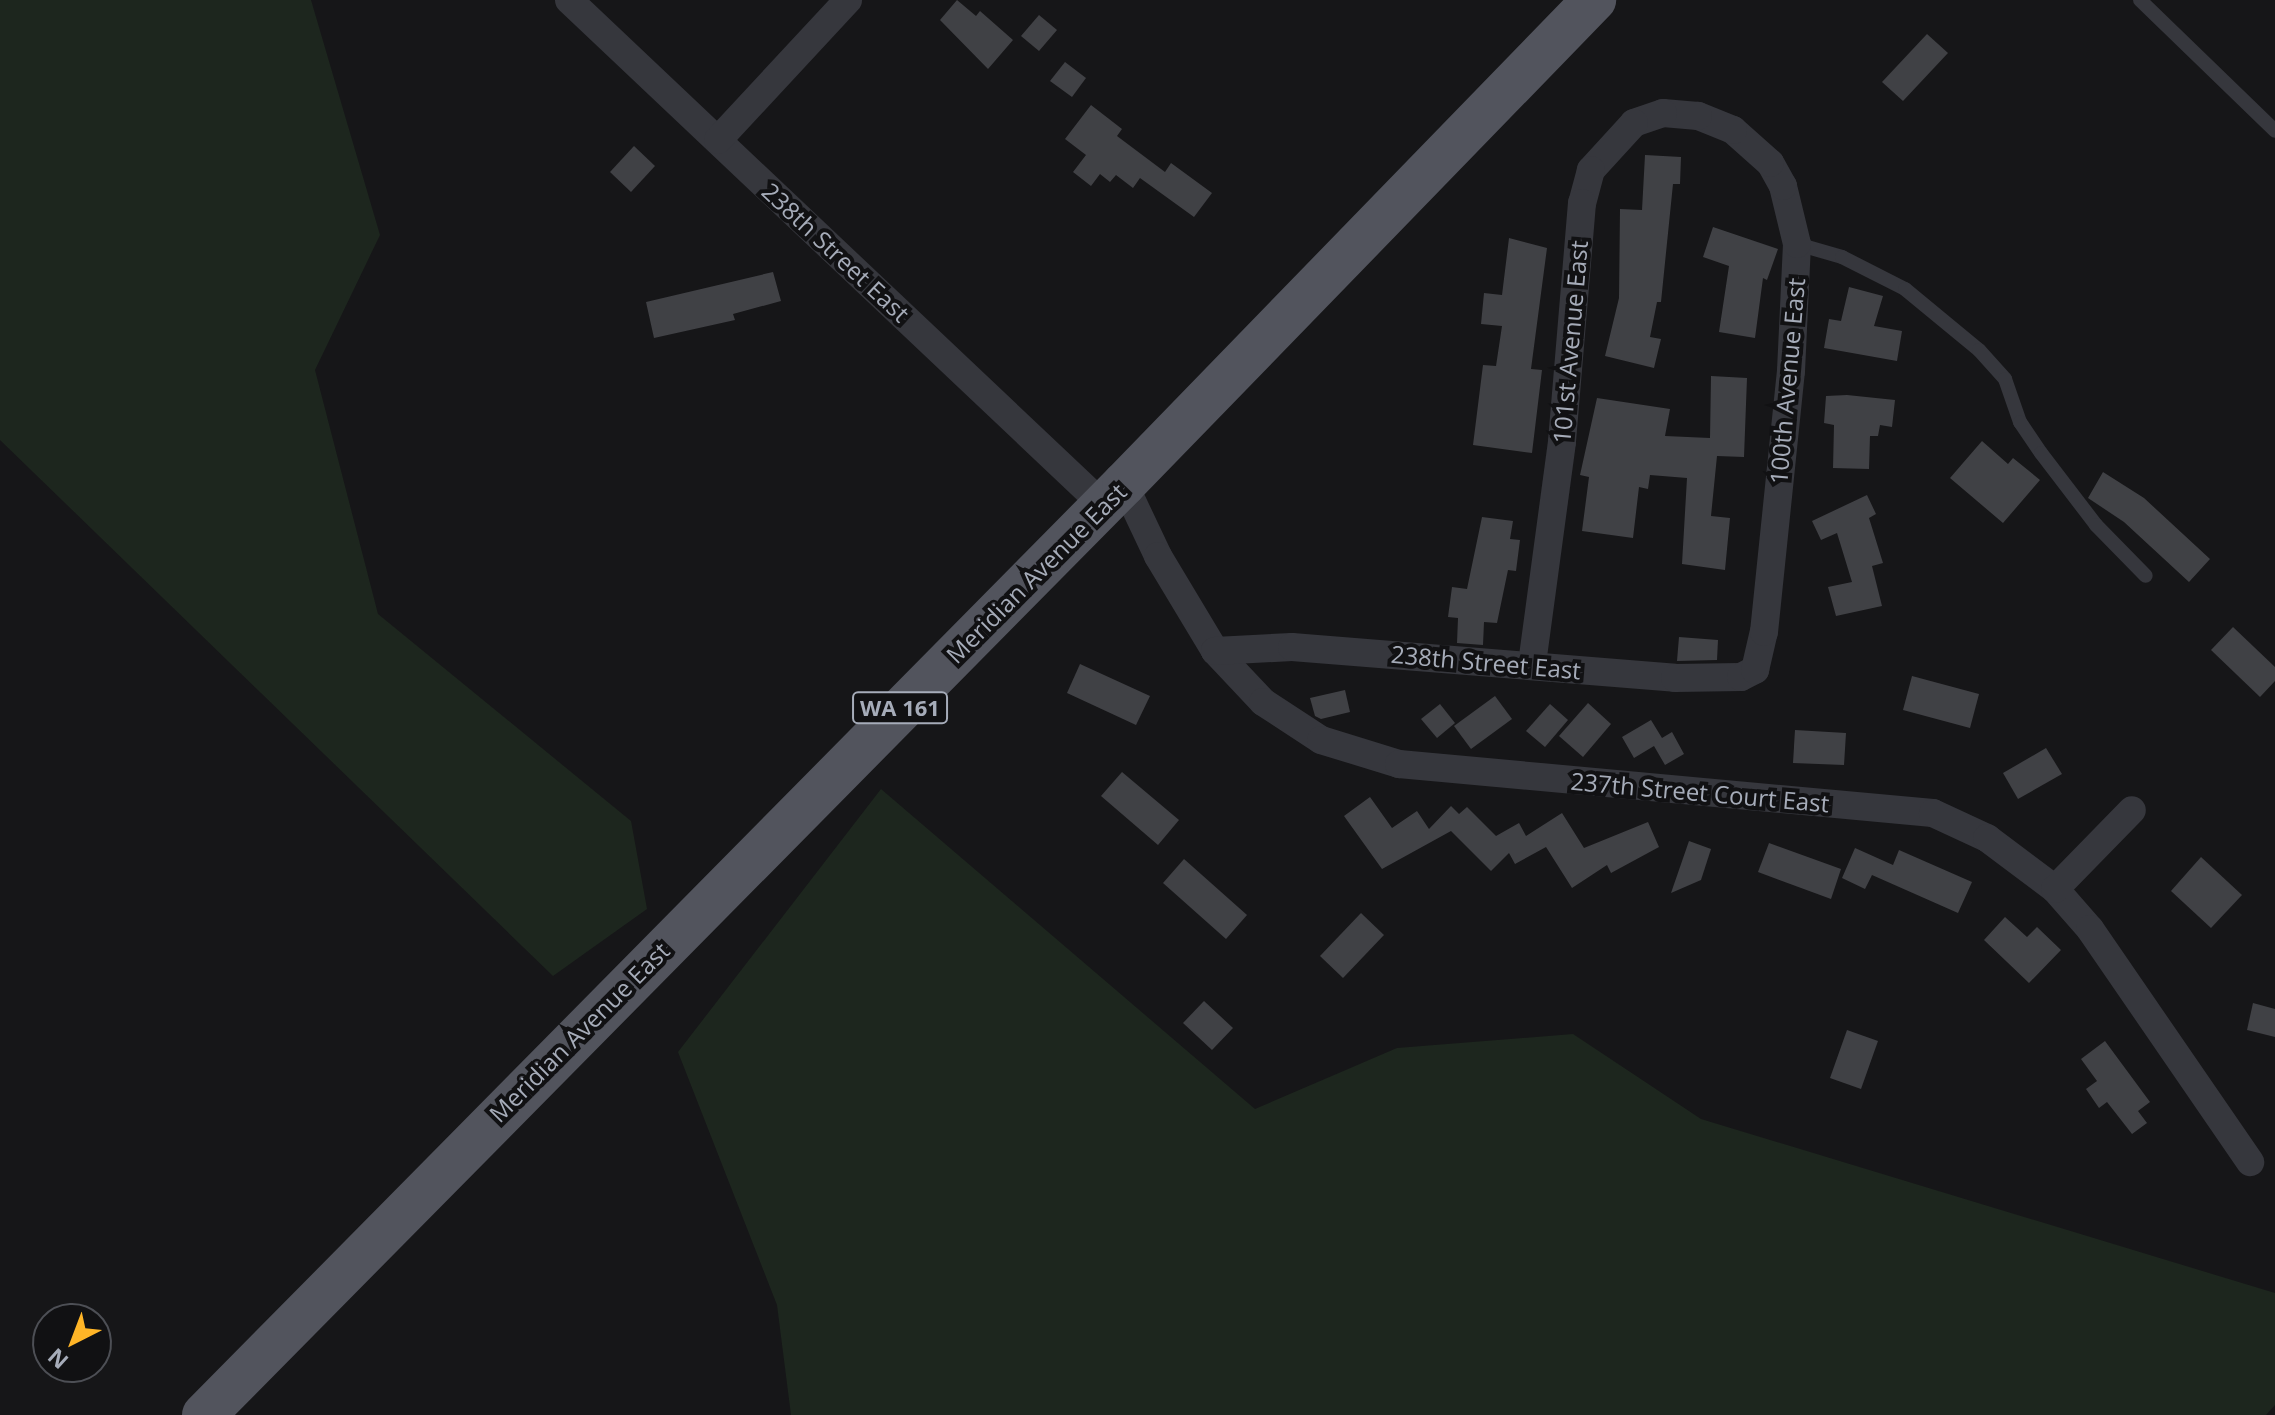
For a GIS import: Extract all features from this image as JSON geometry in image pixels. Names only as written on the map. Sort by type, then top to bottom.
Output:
[{"type":"main road","name":"Meridian Avenue East","points":[[204,1415],[1114,494],[1594,0]]},
{"type":"street","name":"238th Street East","points":[[569,0],[718,140],[1114,494]]},
{"type":"street","points":[[718,140],[848,0]]},
{"type":"street","name":"101st Avenue East","points":[[1532,664],[1565,410],[1582,203],[1591,170],[1617,138],[1649,116],[1682,113],[1717,122]]},
{"type":"street","name":"100th Avenue East","points":[[1717,122],[1752,143],[1770,163],[1783,186],[1797,244],[1791,371],[1764,632],[1755,670]]},
{"type":"street","name":"237th Street Court East","points":[[1114,494],[1158,556],[1215,651],[1274,711],[1358,754],[1399,764],[1933,813],[1987,838],[2055,889],[2090,929],[2250,1162]]},
{"type":"street","name":"238th Street East","points":[[1215,651],[1292,647],[1532,664],[1675,678],[1741,677],[1755,670]]},
{"type":"street","points":[[2055,889],[2132,810]]},
{"type":"lane","points":[[2140,0],[2275,131]]},
{"type":"lane","points":[[1797,244],[1842,257],[1905,289],[1979,350],[2005,379],[2020,422],[2041,453],[2096,525],[2146,576]]},
{"type":"shaded area","points":[[0,0],[311,0],[380,235],[315,370],[378,614],[631,821],[647,909],[553,976],[0,440]]},
{"type":"shaded area","points":[[881,789],[1255,1109],[1397,1048],[1573,1034],[1701,1119],[2275,1293],[2275,1405],[2266,1415],[791,1415],[777,1305],[678,1052]]},
{"type":"building","points":[[957,0],[976,16],[980,11],[1013,40],[988,69],[940,20]]},
{"type":"building","points":[[1039,15],[1057,30],[1039,51],[1021,36]]},
{"type":"building","points":[[1927,34],[1948,53],[1903,101],[1882,82]]},
{"type":"building","points":[[1065,62],[1086,78],[1072,97],[1050,81]]},
{"type":"building","points":[[1091,105],[1122,129],[1117,136],[1165,172],[1171,163],[1212,193],[1194,217],[1140,178],[1133,188],[1116,175],[1110,182],[1100,174],[1091,186],[1073,172],[1086,155],[1065,139]]},
{"type":"building","points":[[634,146],[655,166],[631,192],[610,172]]},
{"type":"building","points":[[1645,155],[1681,157],[1680,184],[1673,184],[1661,302],[1657,302],[1650,337],[1661,339],[1654,368],[1605,356],[1619,298],[1620,209],[1642,210]]},
{"type":"building","points":[[1713,227],[1778,249],[1767,280],[1763,278],[1755,338],[1719,332],[1729,266],[1703,257]]},
{"type":"building","points":[[1509,238],[1547,248],[1531,369],[1542,370],[1532,453],[1473,445],[1483,365],[1496,366],[1502,326],[1481,324],[1484,293],[1502,295]]},
{"type":"building","points":[[773,272],[781,301],[733,314],[735,320],[654,338],[646,302]]},
{"type":"building","points":[[1849,287],[1883,296],[1874,326],[1902,331],[1897,361],[1824,348],[1829,319],[1841,321]]},
{"type":"building","points":[[1711,376],[1747,378],[1744,457],[1717,456],[1711,516],[1730,518],[1725,570],[1682,564],[1687,478],[1650,475],[1648,489],[1639,487],[1633,538],[1582,531],[1589,477],[1580,475],[1597,398],[1670,409],[1665,436],[1710,438]]},
{"type":"building","points":[[1826,396],[1895,400],[1892,427],[1880,425],[1878,436],[1870,436],[1869,469],[1833,468],[1834,425],[1824,423]]},
{"type":"building","points":[[1982,441],[2008,464],[2013,458],[2040,480],[2003,523],[1950,478]]},
{"type":"building","points":[[2103,472],[2144,498],[2210,559],[2189,582],[2124,522],[2088,498]]},
{"type":"building","points":[[1867,495],[1876,514],[1869,518],[1883,563],[1872,566],[1882,606],[1836,616],[1828,587],[1852,582],[1837,533],[1821,540],[1812,521]]},
{"type":"building","points":[[1482,517],[1513,521],[1510,539],[1520,540],[1516,571],[1508,570],[1497,623],[1484,622],[1483,645],[1457,643],[1458,618],[1448,617],[1452,587],[1467,589]]},
{"type":"building","points":[[2233,627],[2275,667],[2275,681],[2260,697],[2211,650]]},
{"type":"building","points":[[1679,637],[1718,640],[1717,660],[1677,661]]},
{"type":"building","points":[[1080,664],[1150,696],[1136,725],[1067,693]]},
{"type":"building","points":[[1912,676],[1979,694],[1970,728],[1903,710]]},
{"type":"building","points":[[1345,690],[1350,712],[1321,719],[1315,716],[1310,698]]},
{"type":"building","points":[[1495,696],[1512,719],[1471,749],[1454,726]]},
{"type":"building","points":[[1588,703],[1611,724],[1583,757],[1559,736]]},
{"type":"building","points":[[1440,704],[1455,723],[1437,738],[1421,719]]},
{"type":"building","points":[[1550,704],[1568,720],[1545,747],[1526,731]]},
{"type":"building","points":[[1651,720],[1662,738],[1672,732],[1684,754],[1665,765],[1654,746],[1634,758],[1622,737]]},
{"type":"building","points":[[1795,730],[1846,733],[1844,765],[1793,763]]},
{"type":"building","points":[[2046,748],[2062,774],[2018,799],[2003,773]]},
{"type":"building","points":[[1122,772],[1179,820],[1158,845],[1101,796]]},
{"type":"building","points":[[1370,797],[1392,828],[1417,811],[1429,829],[1451,806],[1459,814],[1467,807],[1496,836],[1519,823],[1526,836],[1562,813],[1584,848],[1648,822],[1659,847],[1611,873],[1607,865],[1572,888],[1546,847],[1515,864],[1509,853],[1491,871],[1451,831],[1382,869],[1344,816]]},
{"type":"building","points":[[1689,841],[1711,849],[1701,880],[1671,893]]},
{"type":"building","points":[[1769,843],[1841,869],[1831,899],[1758,872]]},
{"type":"building","points":[[1855,848],[1893,865],[1899,850],[1972,882],[1958,913],[1872,875],[1865,889],[1842,878]]},
{"type":"building","points":[[2201,857],[2242,895],[2211,928],[2171,891]]},
{"type":"building","points":[[1184,859],[1247,915],[1226,939],[1163,883]]},
{"type":"building","points":[[1361,913],[1384,935],[1343,978],[1320,956]]},
{"type":"building","points":[[2005,917],[2027,937],[2037,927],[2061,950],[2029,983],[1984,940]]},
{"type":"building","points":[[1204,1001],[1233,1028],[1212,1050],[1183,1023]]},
{"type":"building","points":[[2253,1003],[2275,1009],[2275,1037],[2247,1030]]},
{"type":"building","points":[[1847,1030],[1878,1041],[1861,1089],[1830,1078]]},
{"type":"building","points":[[2105,1041],[2150,1102],[2138,1111],[2147,1123],[2132,1134],[2107,1102],[2099,1108],[2086,1089],[2097,1081],[2081,1059]]}]
